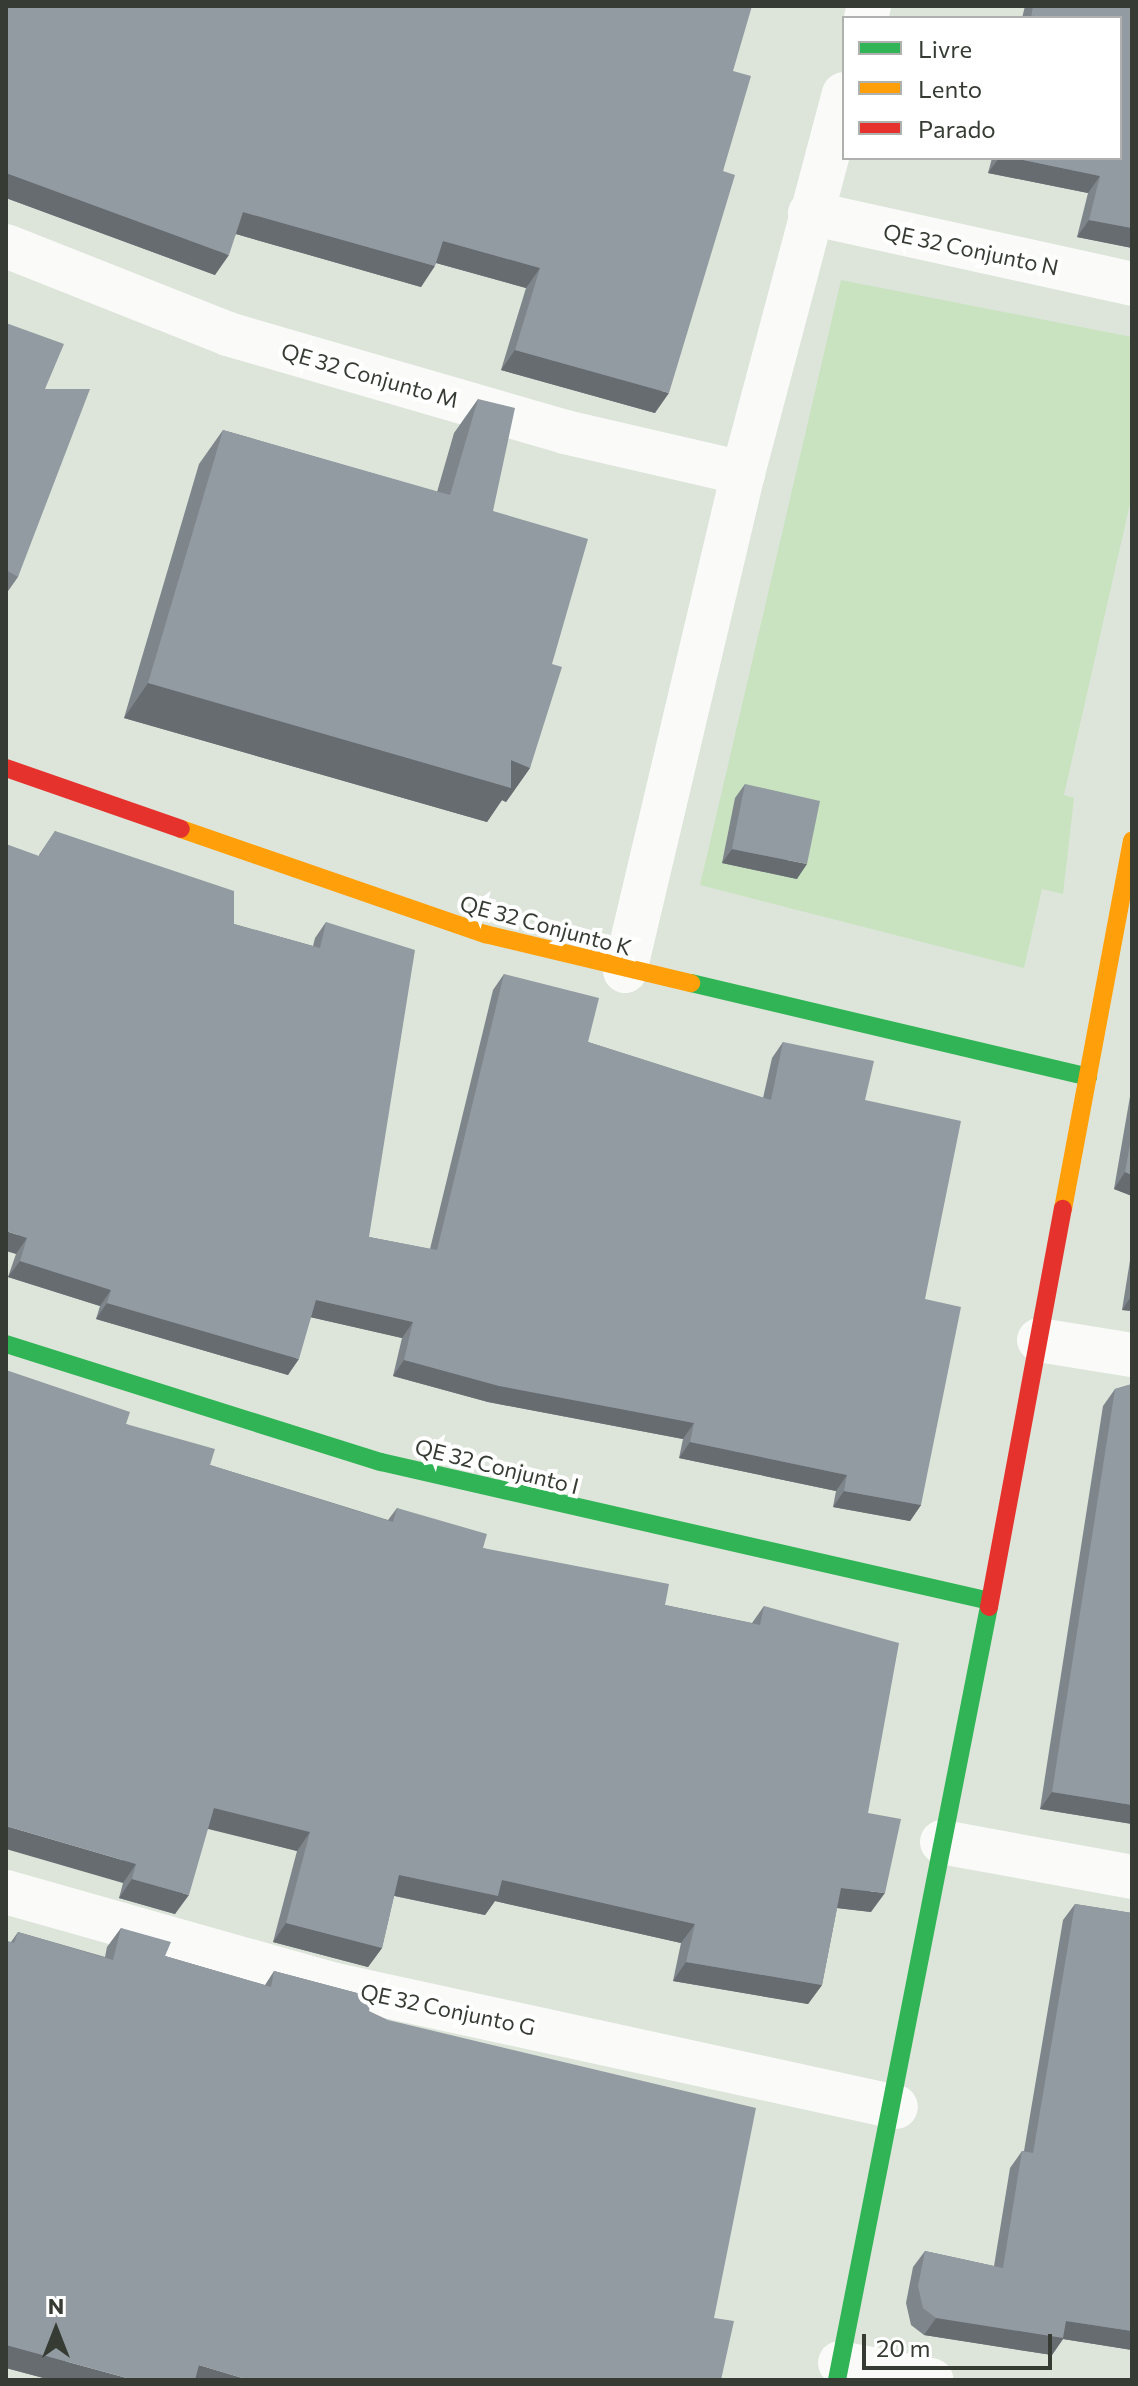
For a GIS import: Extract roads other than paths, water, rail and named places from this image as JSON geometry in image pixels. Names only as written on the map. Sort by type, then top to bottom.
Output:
[{"type":"street","points":[[625,971],[743,473],[842,101]]},
{"type":"street","name":"QE 32 Conjunto N","points":[[810,213],[1132,284]]},
{"type":"street","name":"QE 32 Conjunto M","points":[[6,246],[228,334],[565,432],[743,473]]},
{"type":"street","name":"QE 32 Conjunto K","points":[[6,768],[400,909],[625,971],[1088,1077]]},
{"type":"street","points":[[931,2380],[838,2372],[896,2107],[985,1600],[1039,1340],[1132,840]]},
{"type":"street","points":[[1039,1340],[1132,1355]]},
{"type":"street","name":"QE 32 Conjunto I","points":[[6,1344],[381,1462],[985,1600]]},
{"type":"street","points":[[942,1842],[1132,1877]]},
{"type":"street","name":"QE 32 Conjunto G","points":[[6,1892],[331,1984],[896,2107]]}]
